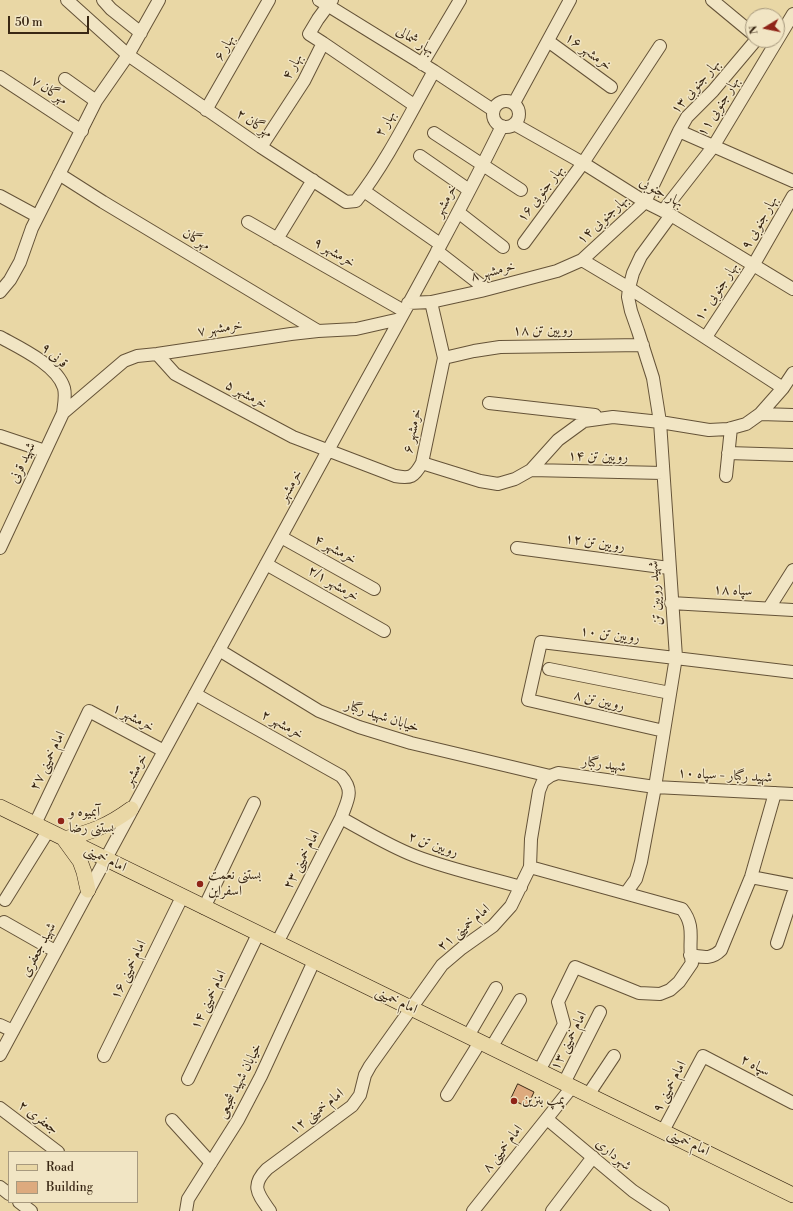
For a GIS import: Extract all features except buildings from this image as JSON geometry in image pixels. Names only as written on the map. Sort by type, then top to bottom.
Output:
[{"type":"main road","name":"امام خمینی","points":[[0,807],[793,1195]]},
{"type":"main road","points":[[88,890],[80,861],[64,839],[102,828],[131,809]]},
{"type":"street","name":"مهرگان ۲","points":[[67,0],[128,55],[206,110],[346,202],[356,201],[364,191]]},
{"type":"street","points":[[103,0],[111,9],[140,33]]},
{"type":"street","points":[[0,292],[10,280],[20,262],[32,228],[96,101],[128,55],[159,0]]},
{"type":"street","name":"بهار ۶","points":[[206,110],[269,0]]},
{"type":"street","points":[[422,64],[460,0]]},
{"type":"street","points":[[514,104],[570,0]]},
{"type":"street","points":[[712,0],[745,27]]},
{"type":"street","points":[[327,2],[309,34],[414,106]]},
{"type":"street","name":"بهار شمالی","points":[[327,2],[493,110]]},
{"type":"street","name":"بهار جنوبی ۱۱","points":[[629,288],[633,273],[641,256],[667,213],[713,147],[793,14]]},
{"type":"street","name":"خرمشهر ۱۶","points":[[548,41],[611,87]]},
{"type":"street","name":"بهار ۴","points":[[261,147],[304,81],[323,43]]},
{"type":"street","name":"بهار جنوبی ۱۶","points":[[524,243],[583,163],[660,46]]},
{"type":"street","name":"بهار جنوبی ۱۳","points":[[645,202],[687,117],[713,91],[749,48]]},
{"type":"street","name":"بهار ۲","points":[[364,191],[394,143],[434,71]]},
{"type":"street","name":"مهرگان ۷","points":[[0,77],[82,131]]},
{"type":"street","points":[[65,79],[96,101]]},
{"type":"street","points":[[509,101],[514,104],[519,114],[518,119],[514,124],[506,127],[494,120],[493,110],[499,102],[509,101]]},
{"type":"street","name":"بهار جنوبی","points":[[514,124],[583,163],[645,202],[667,213],[793,288]]},
{"type":"street","name":"خرمشهر","points":[[104,859],[458,212],[502,126]]},
{"type":"street","points":[[679,131],[793,181]]},
{"type":"street","points":[[434,133],[521,190]]},
{"type":"street","points":[[420,156],[469,190]]},
{"type":"street","name":"مهرگان","points":[[59,174],[318,331]]},
{"type":"street","points":[[277,239],[312,180]]},
{"type":"street","points":[[364,191],[438,247],[486,289]]},
{"type":"street","points":[[0,196],[38,216]]},
{"type":"street","name":"بهار جنوبی ۹","points":[[754,264],[793,196]]},
{"type":"street","name":"بهارجنوبی ۱۴","points":[[582,260],[645,202]]},
{"type":"street","points":[[458,212],[503,247]]},
{"type":"street","name":"خرمشهر ۹","points":[[248,222],[404,311]]},
{"type":"street","points":[[582,260],[706,337],[783,388]]},
{"type":"street","name":"خرمشهر ۸","points":[[404,311],[431,302],[557,272],[582,260]]},
{"type":"street","name":"بهار جنوبی ۱۰","points":[[706,337],[754,264]]},
{"type":"street","name":"شهید رویین تن","points":[[626,893],[636,879],[640,868],[676,657],[671,603],[660,422],[653,378],[643,345],[630,311],[628,298],[629,288]]},
{"type":"street","name":"خرمشهر ۶","points":[[327,451],[395,476],[404,478],[411,477],[417,472],[422,463],[444,358],[431,302]]},
{"type":"street","name":"خرمشهر ۷","points":[[63,413],[124,361],[137,356],[318,331],[356,329],[404,311]]},
{"type":"street","name":"قرنی ۹","points":[[0,338],[42,362],[57,375],[64,388],[65,401],[63,413]]},
{"type":"street","name":"رویین تن ۱۸","points":[[444,358],[500,347],[643,345]]},
{"type":"street","name":"خرمشهر ۵","points":[[157,354],[175,374],[293,437],[327,451]]},
{"type":"street","points":[[489,403],[660,422],[709,430],[731,428],[746,424],[760,414],[783,388],[793,373]]},
{"type":"street","name":"شهید قرنی","points":[[0,548],[63,413]]},
{"type":"street","points":[[760,414],[793,416]]},
{"type":"street","points":[[422,463],[480,481],[498,484],[514,479],[531,470],[558,440],[584,421],[613,417]]},
{"type":"street","points":[[726,476],[731,428]]},
{"type":"street","points":[[0,436],[45,451]]},
{"type":"street","points":[[728,453],[793,454]]},
{"type":"street","name":"رویین تن ۱۴","points":[[531,470],[663,473]]},
{"type":"street","name":"خرمشهر ۴","points":[[281,537],[374,589]]},
{"type":"street","name":"رویین تن ۱۲","points":[[517,548],[669,568]]},
{"type":"street","name":"خرمشهر ۲/۱","points":[[266,564],[384,631]]},
{"type":"street","points":[[769,608],[793,570]]},
{"type":"street","name":"سپاه ۱۸","points":[[671,603],[793,610]]},
{"type":"street","name":"رویین تن ۱۰","points":[[528,700],[542,642],[793,672]]},
{"type":"street","name":"خیابان شهید رگبار","points":[[219,650],[319,710],[359,727],[411,743],[550,776]]},
{"type":"street","points":[[549,669],[670,693]]},
{"type":"street","name":"خرمشهر ۲","points":[[195,694],[341,776],[346,781],[350,789]]},
{"type":"street","name":"رویین تن ۸","points":[[528,700],[664,731]]},
{"type":"street","name":"خرمشهر ۱","points":[[89,711],[164,750]]},
{"type":"street","name":"امام خمینی ۲۷","points":[[35,824],[89,711]]},
{"type":"street","name":"شهید رگبار","points":[[550,776],[558,773],[655,787]]},
{"type":"street","name":"امام خمینی ۲۱","points":[[412,1009],[442,966],[462,948],[493,926],[511,906],[530,867],[531,839],[540,791],[544,781],[550,776]]},
{"type":"street","name":"شهید رگبار - سپاه ۱۰","points":[[655,787],[793,794]]},
{"type":"street","name":"امام خمینی ۲۳","points":[[277,943],[341,818],[348,800],[350,789]]},
{"type":"street","points":[[690,955],[705,958],[715,956],[721,950],[751,877],[775,793]]},
{"type":"street","points":[[204,908],[254,803]]},
{"type":"street","name":"رویین تن ۲","points":[[341,818],[386,843],[414,855],[439,864],[521,887]]},
{"type":"street","points":[[5,900],[48,831]]},
{"type":"street","name":"شهید جعفری","points":[[0,1055],[104,859]]},
{"type":"street","points":[[530,867],[682,909],[688,916],[692,944],[690,955],[692,963],[670,990],[660,994],[639,993],[575,967],[558,1002],[564,1024],[539,1071]]},
{"type":"street","points":[[751,877],[793,885]]},
{"type":"street","points":[[777,943],[793,894]]},
{"type":"street","name":"امام خمینی ۱۶","points":[[104,1056],[182,897]]},
{"type":"street","points":[[4,922],[55,951]]},
{"type":"street","name":"امام خمینی ۱۴","points":[[188,1079],[258,934]]},
{"type":"street","name":"خیابان شهید شجیعی","points":[[186,1211],[188,1199],[238,1120],[261,1076],[314,961]]},
{"type":"street","points":[[479,1042],[496,988]]},
{"type":"street","points":[[447,1095],[479,1042],[520,1000]]},
{"type":"street","name":"امام خمینی ۱۲","points":[[270,1211],[258,1190],[257,1182],[260,1177],[267,1170],[352,1106],[360,1095],[370,1066],[412,1009]]},
{"type":"street","name":"امام خمینی ۱۳","points":[[568,1085],[600,1012]]},
{"type":"street","points":[[0,1025],[12,1031]]},
{"type":"street","points":[[588,1095],[614,1056]]},
{"type":"street","name":"سپاه ۲","points":[[704,1056],[793,1103]]},
{"type":"street","name":"امام خمینی ۹","points":[[663,1132],[704,1056]]},
{"type":"street","name":"امام خمینی ۸","points":[[473,1211],[547,1119],[568,1085]]},
{"type":"street","name":"جعفری ۲","points":[[0,1108],[57,1151]]},
{"type":"street","name":"شهرداری","points":[[547,1119],[633,1191],[663,1211]]},
{"type":"street","points":[[172,1120],[211,1163]]},
{"type":"street","points":[[552,1211],[593,1157]]},
{"type":"street","points":[[0,1187],[8,1193]]},
{"type":"street","points":[[20,1203],[31,1211]]},
{"type":"place","name":"آبمیوه و بستنی رضا","points":[[61,821]]},
{"type":"place","name":"بستنی نعمت اسفراین","points":[[200,884]]},
{"type":"place","name":"پمپ بنزین","points":[[514,1101]]}]
